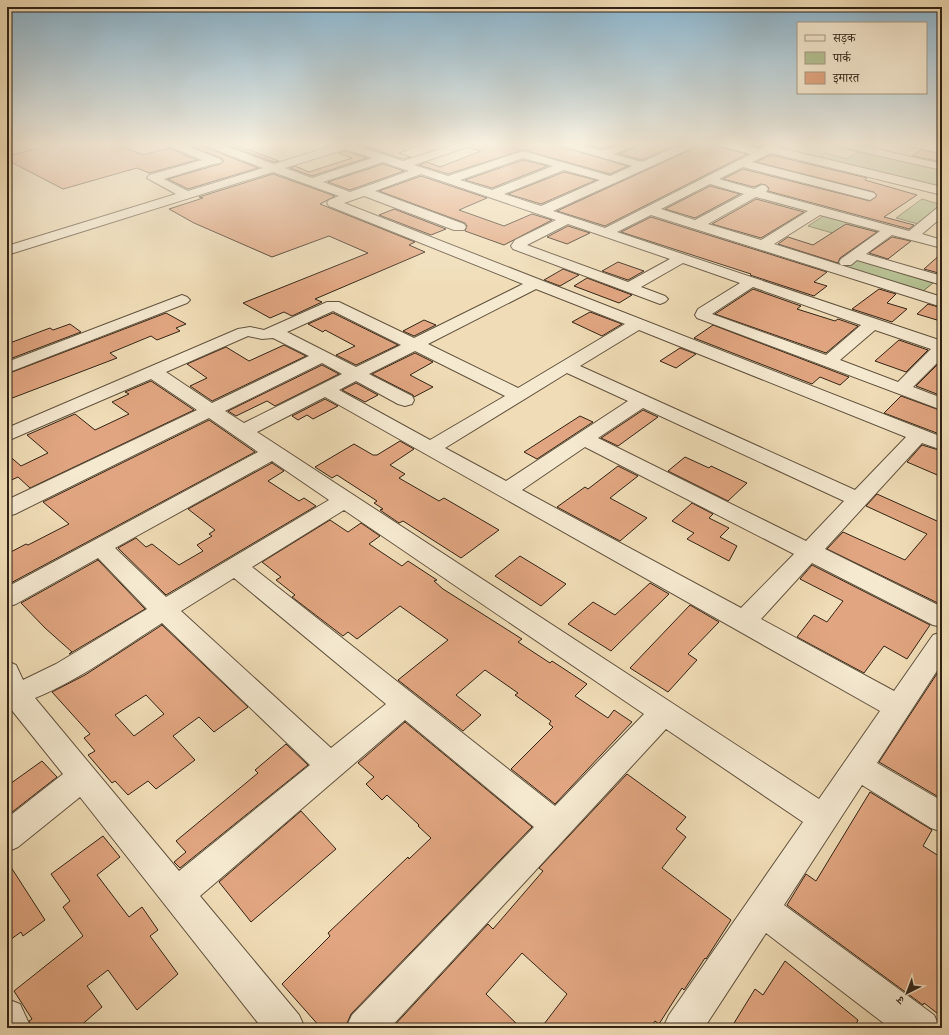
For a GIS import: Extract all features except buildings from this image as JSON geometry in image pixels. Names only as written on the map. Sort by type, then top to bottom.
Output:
[{"type":"street","points":[[179,191],[187,195]]},
{"type":"street","points":[[7,250],[199,191]]},
{"type":"street","points":[[349,191],[459,227],[428,241]]},
{"type":"street","points":[[361,191],[333,203],[942,444]]},
{"type":"street","points":[[480,191],[682,258],[942,348],[901,389]]},
{"type":"street","points":[[491,195],[500,191]]},
{"type":"street","points":[[541,211],[585,191]]},
{"type":"street","points":[[605,233],[686,191]]},
{"type":"street","points":[[749,191],[942,244]]},
{"type":"street","points":[[696,225],[758,191]]},
{"type":"street","points":[[852,191],[870,196]]},
{"type":"street","points":[[840,216],[878,191]]},
{"type":"street","points":[[650,210],[942,302]]},
{"type":"street","points":[[763,246],[819,210]]},
{"type":"street","points":[[911,236],[942,211]]},
{"type":"street","points":[[567,220],[520,243],[518,246],[660,298]]},
{"type":"street","points":[[836,268],[890,230]]},
{"type":"street","points":[[854,255],[942,282]]},
{"type":"street","points":[[629,287],[682,258]]},
{"type":"street","points":[[751,282],[703,314],[709,318],[942,404]]},
{"type":"street","points":[[925,296],[942,282]]},
{"type":"street","points":[[242,432],[536,283]]},
{"type":"street","points":[[7,368],[182,300]]},
{"type":"street","points":[[7,435],[247,331],[262,335],[275,332],[333,305],[518,395]]},
{"type":"street","points":[[431,448],[638,323]]},
{"type":"street","points":[[828,362],[872,324]]},
{"type":"street","points":[[275,332],[405,400]]},
{"type":"street","points":[[7,509],[323,356]]},
{"type":"street","points":[[566,366],[858,499]]},
{"type":"street","points":[[153,372],[822,818]]},
{"type":"street","points":[[325,390],[898,707]]},
{"type":"street","points":[[508,490],[642,400]]},
{"type":"street","points":[[744,621],[919,435]]},
{"type":"street","points":[[584,439],[808,553],[942,618]]},
{"type":"street","points":[[7,598],[273,452]]},
{"type":"street","points":[[10,688],[42,684],[165,611],[344,500]]},
{"type":"street","points":[[100,547],[165,611],[331,766]]},
{"type":"street","points":[[236,567],[556,826]]},
{"type":"street","points":[[682,1028],[857,766],[942,642]]},
{"type":"street","points":[[10,688],[286,1028]]},
{"type":"street","points":[[177,894],[405,704]]},
{"type":"street","points":[[365,1028],[664,712]]},
{"type":"street","points":[[857,766],[942,818]]},
{"type":"street","points":[[7,837],[82,777]]},
{"type":"street","points":[[761,910],[921,1028]]},
{"type":"green space","points":[[922,199],[942,205],[918,224],[896,218]]},
{"type":"green space","points":[[825,215],[880,230],[864,242],[808,226]]},
{"type":"green space","points":[[857,259],[933,283],[922,292],[844,268]]}]
